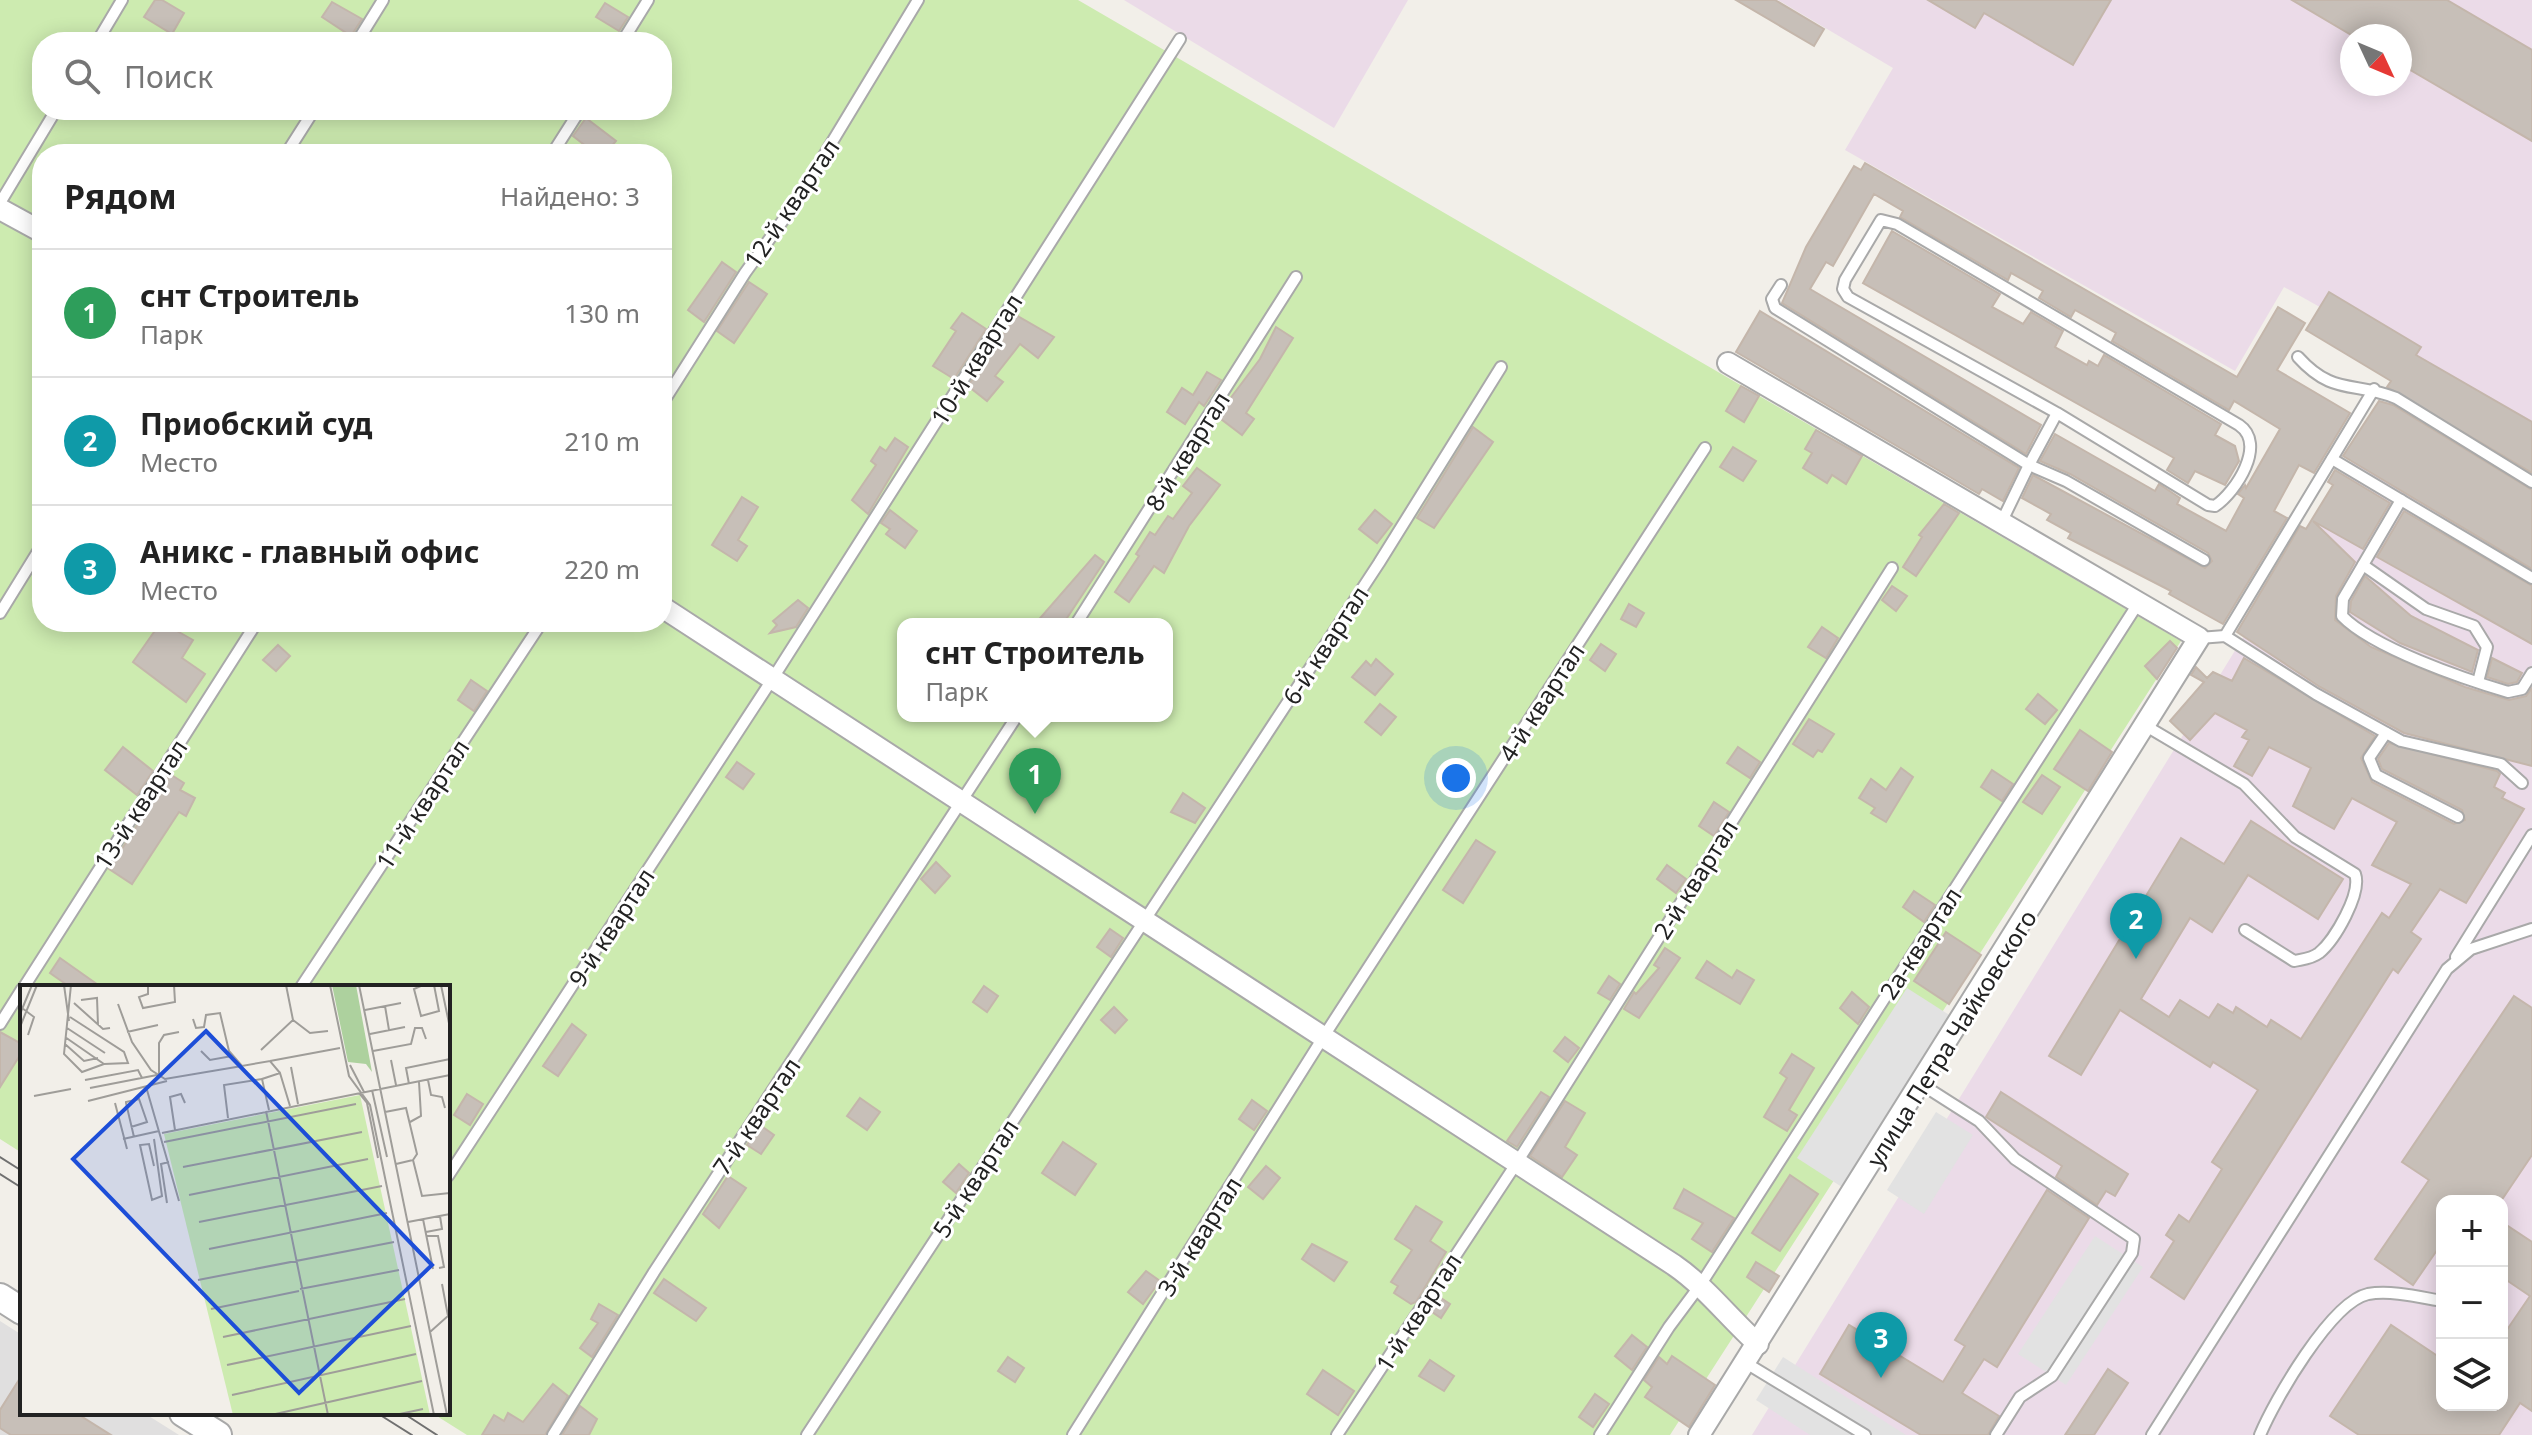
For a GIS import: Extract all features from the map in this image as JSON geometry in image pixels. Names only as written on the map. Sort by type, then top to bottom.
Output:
[{"type":"street","points":[[0,209],[32,227]]},
{"type":"street","points":[[1728,363],[2199,638]]},
{"type":"street","points":[[672,613],[963,800],[1701,1284],[1730,1319],[1758,1344]]},
{"type":"street","name":"улица Петра Чайковского","points":[[1699,1435],[2199,638]]},
{"type":"street","points":[[0,1297],[20,1310]]},
{"type":"street","points":[[186,1415],[218,1435]]},
{"type":"lane","points":[[103,32],[122,0]]},
{"type":"lane","points":[[363,32],[383,0]]},
{"type":"lane","points":[[628,32],[648,0]]},
{"type":"lane","name":"12-й квартал","points":[[672,388],[745,273],[794,205],[918,0]]},
{"type":"lane","name":"10-й квартал","points":[[773,678],[1180,39]]},
{"type":"lane","points":[[36,144],[50,120]]},
{"type":"lane","points":[[292,144],[308,120]]},
{"type":"lane","points":[[558,144],[574,120]]},
{"type":"lane","points":[[0,203],[32,150]]},
{"type":"lane","points":[[1881,220],[1910,231],[2239,425],[2250,436],[2251,454],[2220,503],[2208,505],[2057,413],[1848,297],[1843,289],[1845,280],[1881,220]]},
{"type":"lane","name":"8-й квартал","points":[[1080,618],[1296,277]]},
{"type":"lane","points":[[1781,285],[1772,299],[1775,308],[2029,465],[2066,481],[2204,560]]},
{"type":"lane","points":[[2298,357],[2314,373],[2338,387],[2374,389],[2415,409],[2532,482]]},
{"type":"lane","name":"6-й квартал","points":[[1144,920],[1379,563],[1501,367]]},
{"type":"lane","points":[[2225,636],[2374,389]]},
{"type":"lane","points":[[2002,521],[2057,413]]},
{"type":"lane","name":"4-й квартал","points":[[1324,1036],[1705,448]]},
{"type":"lane","points":[[2332,459],[2532,578]]},
{"type":"lane","points":[[2401,500],[2340,608],[2349,623],[2392,648],[2478,682],[2516,693],[2532,673]]},
{"type":"lane","points":[[0,613],[32,561]]},
{"type":"lane","points":[[2363,565],[2426,609],[2474,626],[2487,647],[2478,682]]},
{"type":"lane","name":"2-й квартал","points":[[1498,1190],[1892,568]]},
{"type":"lane","name":"2а-квартал","points":[[1600,1435],[1701,1284],[2140,601]]},
{"type":"lane","name":"13-й квартал","points":[[25,985],[251,632]]},
{"type":"lane","name":"11-й квартал","points":[[302,985],[535,632]]},
{"type":"lane","points":[[2199,638],[2225,636],[2316,694],[2386,733],[2412,744],[2501,764],[2522,783]]},
{"type":"lane","name":"9-й квартал","points":[[450,1173],[773,678]]},
{"type":"lane","points":[[963,800],[1013,722]]},
{"type":"lane","points":[[2146,726],[2244,784],[2295,837],[2355,874],[2359,884],[2356,895],[2327,943],[2313,956],[2294,961],[2245,930]]},
{"type":"lane","points":[[2386,733],[2369,758],[2376,775],[2458,817]]},
{"type":"lane","name":"7-й квартал","points":[[553,1435],[654,1272],[963,800]]},
{"type":"lane","points":[[2152,1435],[2532,835]]},
{"type":"lane","name":"5-й квартал","points":[[807,1435],[1144,920]]},
{"type":"lane","points":[[2453,962],[2479,946],[2532,929]]},
{"type":"lane","name":"13-й квартал","points":[[0,1024],[20,993]]},
{"type":"lane","name":"3-й квартал","points":[[1073,1435],[1324,1036]]},
{"type":"lane","points":[[1921,1084],[1979,1121],[2015,1159],[2134,1239],[2132,1253],[2052,1376],[2020,1397],[1996,1435]]},
{"type":"lane","name":"1-й квартал","points":[[1337,1435],[1498,1190]]},
{"type":"lane","points":[[2260,1435],[2289,1381],[2349,1304],[2368,1294],[2383,1293],[2436,1300]]},
{"type":"lane","points":[[1746,1363],[1865,1435]]},
{"type":"shaded area","points":[[1124,0],[1408,0],[1334,128]]},
{"type":"shaded area","points":[[1778,0],[2532,0],[2532,1435],[1752,1435],[2414,360],[2284,287],[2235,371],[1845,150],[1893,68]]},
{"type":"shaded area","points":[[1907,988],[1954,1018],[1845,1189],[1797,1158]]},
{"type":"shaded area","points":[[1936,1112],[1973,1135],[1924,1214],[1887,1190]]},
{"type":"shaded area","points":[[2095,1236],[2143,1267],[2066,1385],[2018,1354]]},
{"type":"shaded area","points":[[0,1321],[20,1334],[20,1415],[147,1415],[179,1435],[0,1435]]},
{"type":"shaded area","points":[[1783,1357],[1906,1435],[1810,1435],[1756,1400]]},
{"type":"green space","points":[[0,0],[1078,0],[2181,641],[1670,1435],[467,1435],[435,1415],[450,1415],[450,985],[20,985],[20,1152],[0,1139]]},
{"type":"building","points":[[155,0],[162,0],[184,13],[173,32],[144,17]]},
{"type":"building","points":[[1736,0],[1775,0],[1824,29],[1814,46]]},
{"type":"building","points":[[1928,0],[2111,0],[2073,65],[1984,13],[1975,28]]},
{"type":"building","points":[[2292,0],[2447,0],[2532,50],[2532,141],[2412,71],[2412,24],[2340,24],[2340,28]]},
{"type":"building","points":[[332,2],[362,19],[354,32],[345,32],[322,17]]},
{"type":"building","points":[[605,3],[628,17],[619,31],[596,17]]},
{"type":"building","points":[[585,120],[589,120],[616,141],[613,144],[583,144],[573,136]]},
{"type":"building","points":[[1865,163],[2237,377],[2278,307],[2305,323],[2277,370],[2350,413],[2314,473],[2299,465],[2274,511],[2287,518],[2223,624],[2169,594],[2171,591],[2068,538],[2071,533],[2047,520],[2051,514],[2022,498],[2033,475],[2205,568],[2212,561],[2208,553],[2070,474],[2040,461],[2055,434],[2155,491],[2159,484],[2180,498],[2177,504],[2226,531],[2244,498],[2238,494],[2245,485],[2246,488],[2280,429],[2234,401],[2229,410],[2112,341],[2116,333],[2075,310],[2071,317],[2039,298],[2043,291],[2011,273],[2008,280],[1900,217],[1903,211],[1874,194],[1833,266],[1826,262],[1810,289],[2041,425],[2026,454],[1782,303],[1806,247],[1854,166],[1861,170]]},
{"type":"building","points":[[1892,231],[2000,294],[1992,307],[2023,324],[2031,312],[2063,331],[2055,347],[2087,365],[2089,361],[2098,366],[2104,355],[2221,424],[2215,435],[2235,446],[2239,461],[2225,485],[2195,471],[2188,483],[2167,470],[2174,458],[1863,283]]},
{"type":"building","points":[[722,262],[736,272],[704,322],[688,310]]},
{"type":"building","points":[[749,282],[767,294],[734,343],[717,331]]},
{"type":"building","points":[[2329,292],[2421,347],[2416,355],[2532,422],[2532,473],[2387,387],[2391,381],[2306,330]]},
{"type":"building","points":[[1760,311],[2019,468],[2003,501],[1982,489],[1979,494],[1736,352]]},
{"type":"building","points":[[962,313],[986,329],[954,379],[933,366],[956,331],[951,328]]},
{"type":"building","points":[[1016,315],[1054,337],[1038,358],[1020,344],[995,376],[1003,382],[987,401],[968,386]]},
{"type":"building","points":[[1276,327],[1293,338],[1246,413],[1254,419],[1242,435],[1217,416],[1260,359]]},
{"type":"building","points":[[1207,372],[1221,380],[1204,406],[1199,402],[1185,424],[1167,412],[1182,388],[1193,395]]},
{"type":"building","points":[[1741,386],[1759,396],[1744,422],[1726,411]]},
{"type":"building","points":[[2379,401],[2393,405],[2532,490],[2532,569],[2343,456]]},
{"type":"building","points":[[1473,427],[1493,442],[1434,528],[1417,518]]},
{"type":"building","points":[[1816,430],[1862,456],[1846,484],[1832,475],[1827,483],[1803,468],[1812,453],[1805,449]]},
{"type":"building","points":[[895,438],[908,447],[868,514],[852,500],[876,465],[871,461],[880,447],[886,451]]},
{"type":"building","points":[[1733,447],[1756,461],[1743,481],[1720,467]]},
{"type":"building","points":[[1197,468],[1220,485],[1189,526],[1164,573],[1154,566],[1129,602],[1115,592],[1139,556],[1136,554],[1150,532],[1155,535],[1168,516],[1173,519],[1192,493],[1183,486]]},
{"type":"building","points":[[2335,470],[2390,503],[2363,549],[2313,521],[2355,562],[2336,596],[2335,620],[2371,647],[2465,687],[2509,700],[2526,696],[2532,688],[2532,766],[2404,733],[2320,687],[2237,632],[2300,526],[2306,529],[2333,485],[2328,482]]},
{"type":"building","points":[[742,497],[758,507],[738,540],[747,546],[737,561],[712,545]]},
{"type":"building","points":[[1944,504],[1959,513],[1916,576],[1903,567],[1922,537],[1919,535]]},
{"type":"building","points":[[890,510],[917,531],[905,548],[886,534],[890,529],[881,523]]},
{"type":"building","points":[[1375,510],[1392,524],[1377,543],[1359,529]]},
{"type":"building","points":[[2404,511],[2532,586],[2532,644],[2377,557]]},
{"type":"building","points":[[1095,555],[1104,562],[1067,618],[1040,618]]},
{"type":"building","points":[[2365,576],[2411,616],[2478,650],[2472,672],[2400,643],[2350,612],[2351,601]]},
{"type":"building","points":[[1892,586],[1907,596],[1896,611],[1882,600]]},
{"type":"building","points":[[798,600],[808,608],[796,627],[770,633],[777,625],[773,621]]},
{"type":"building","points":[[1629,604],[1644,613],[1636,627],[1621,619]]},
{"type":"building","points":[[1822,627],[1838,638],[1826,658],[1808,647]]},
{"type":"building","points":[[154,632],[179,632],[193,640],[182,658],[205,674],[186,702],[133,662]]},
{"type":"building","points":[[2170,641],[2177,648],[2157,679],[2145,666]]},
{"type":"building","points":[[1601,644],[1616,654],[1605,671],[1590,660]]},
{"type":"building","points":[[278,645],[290,656],[276,671],[263,660]]},
{"type":"building","points":[[2244,658],[2375,736],[2361,758],[2372,782],[2454,824],[2465,820],[2462,810],[2382,769],[2378,759],[2389,743],[2497,771],[2500,774],[2494,787],[2505,793],[2502,798],[2524,809],[2466,903],[2440,889],[2411,932],[2421,939],[2398,973],[2393,969],[2184,1299],[2151,1277],[2174,1241],[2166,1235],[2179,1215],[2189,1222],[2222,1169],[2212,1162],[2258,1090],[2213,1062],[2210,1067],[2120,1010],[2081,1075],[2049,1056],[2181,838],[2224,864],[2251,821],[2343,879],[2318,919],[2248,875],[2212,932],[2190,918],[2141,999],[2169,1017],[2180,1000],[2209,1018],[2218,1004],[2233,1013],[2236,1007],[2267,1027],[2271,1020],[2301,1039],[2382,913],[2389,918],[2411,884],[2372,865],[2397,822],[2352,798],[2334,829],[2293,806],[2311,768],[2269,747],[2252,776],[2234,766],[2249,740],[2242,737],[2247,730],[2215,713],[2190,740],[2170,721],[2204,682],[2191,675],[2196,667],[2207,678],[2213,672],[2232,681]]},
{"type":"building","points":[[2492,658],[2522,673],[2517,682],[2508,684],[2487,677]]},
{"type":"building","points":[[1376,659],[1393,674],[1375,695],[1352,677],[1366,661],[1371,666]]},
{"type":"building","points":[[471,680],[487,691],[474,711],[458,700]]},
{"type":"building","points":[[2038,694],[2057,710],[2045,724],[2026,709]]},
{"type":"building","points":[[1380,704],[1396,717],[1381,735],[1365,722]]},
{"type":"building","points":[[1809,719],[1834,734],[1822,752],[1818,750],[1813,757],[1793,744]]},
{"type":"building","points":[[2080,730],[2112,752],[2088,791],[2054,769]]},
{"type":"building","points":[[123,747],[153,771],[137,795],[105,770]]},
{"type":"building","points":[[1738,747],[1760,762],[1750,778],[1727,763]]},
{"type":"building","points":[[737,762],[754,774],[743,789],[726,777]]},
{"type":"building","points":[[1901,768],[1913,777],[1886,822],[1871,813],[1875,808],[1859,798],[1871,779],[1886,790]]},
{"type":"building","points":[[1992,770],[2013,784],[2002,801],[1981,787]]},
{"type":"building","points":[[170,774],[184,783],[180,790],[195,798],[186,816],[179,812],[132,884],[109,869]]},
{"type":"building","points":[[2042,775],[2060,787],[2042,814],[2023,802]]},
{"type":"building","points":[[1183,793],[1205,808],[1195,823],[1171,812]]},
{"type":"building","points":[[1714,802],[1729,812],[1714,836],[1699,826]]},
{"type":"building","points":[[1476,840],[1495,852],[1463,903],[1443,890]]},
{"type":"building","points":[[936,862],[950,876],[935,893],[921,879]]},
{"type":"building","points":[[1667,865],[1686,879],[1676,893],[1657,879]]},
{"type":"building","points":[[1914,891],[1935,905],[1924,922],[1903,907]]},
{"type":"building","points":[[1110,929],[1123,938],[1111,957],[1097,947]]},
{"type":"building","points":[[1946,932],[1981,955],[1949,1004],[1914,981]]},
{"type":"building","points":[[1665,948],[1680,958],[1639,1018],[1624,1009],[1634,992],[1636,994],[1659,968],[1654,965]]},
{"type":"building","points":[[60,958],[98,985],[67,985],[50,973]]},
{"type":"building","points":[[1707,961],[1732,978],[1737,970],[1754,980],[1740,1004],[1696,978]]},
{"type":"building","points":[[1609,976],[1620,984],[1610,1000],[1598,993]]},
{"type":"building","points":[[984,986],[998,996],[987,1012],[973,1002]]},
{"type":"building","points":[[1852,992],[1869,1007],[1858,1024],[1840,1008]]},
{"type":"building","points":[[2514,996],[2532,1008],[2532,1155],[2505,1195],[2436,1195],[2436,1252],[2413,1285],[2375,1259],[2429,1180],[2402,1162]]},
{"type":"building","points":[[1114,1007],[1127,1020],[1115,1033],[1101,1020]]},
{"type":"building","points":[[572,1024],[586,1035],[558,1076],[543,1066]]},
{"type":"building","points":[[0,1032],[20,1043],[20,1055],[0,1087]]},
{"type":"building","points":[[1565,1037],[1579,1048],[1568,1062],[1554,1051]]},
{"type":"building","points":[[1792,1054],[1814,1068],[1789,1110],[1797,1115],[1787,1131],[1764,1117],[1787,1078],[1780,1073]]},
{"type":"building","points":[[1541,1092],[1549,1097],[1517,1147],[1507,1141]]},
{"type":"building","points":[[2001,1092],[2128,1174],[2115,1196],[2106,1191],[2097,1205],[2056,1177],[2062,1166],[1986,1117]]},
{"type":"building","points":[[467,1094],[483,1104],[470,1125],[454,1115]]},
{"type":"building","points":[[860,1098],[880,1112],[867,1130],[847,1116]]},
{"type":"building","points":[[1252,1100],[1267,1111],[1254,1130],[1239,1119]]},
{"type":"building","points":[[1565,1101],[1585,1113],[1565,1147],[1577,1155],[1562,1177],[1530,1156]]},
{"type":"building","points":[[760,1125],[774,1135],[761,1154],[747,1145]]},
{"type":"building","points":[[1063,1142],[1096,1164],[1075,1195],[1042,1173]]},
{"type":"building","points":[[959,1164],[969,1173],[956,1193],[943,1182]]},
{"type":"building","points":[[1266,1166],[1280,1178],[1263,1199],[1248,1187]]},
{"type":"building","points":[[1790,1175],[1818,1194],[1780,1251],[1752,1233]]},
{"type":"building","points":[[728,1176],[746,1188],[719,1228],[703,1214]]},
{"type":"building","points":[[1684,1189],[1734,1218],[1712,1252],[1692,1239],[1703,1223],[1674,1208]]},
{"type":"building","points":[[2047,1190],[2089,1218],[1997,1367],[1984,1359],[1962,1393],[1999,1416],[1988,1435],[1921,1435],[1820,1374],[1849,1325],[1943,1382],[1965,1346],[1955,1340]]},
{"type":"building","points":[[1416,1206],[1442,1222],[1430,1241],[1446,1252],[1416,1302],[1411,1304],[1394,1293],[1398,1286],[1391,1282],[1412,1250],[1395,1239]]},
{"type":"building","points":[[2508,1226],[2532,1242],[2532,1411],[2520,1403],[2499,1435],[2359,1435],[2330,1416],[2391,1325],[2436,1355],[2436,1411],[2508,1411],[2508,1328],[2530,1296],[2508,1281]]},
{"type":"building","points":[[1312,1244],[1347,1262],[1334,1281],[1302,1259]]},
{"type":"building","points":[[1756,1262],[1779,1276],[1769,1292],[1747,1277]]},
{"type":"building","points":[[1146,1271],[1160,1281],[1143,1304],[1128,1292]]},
{"type":"building","points":[[664,1279],[706,1308],[696,1321],[654,1293]]},
{"type":"building","points":[[1438,1296],[1450,1304],[1441,1318],[1429,1310]]},
{"type":"building","points":[[599,1304],[618,1315],[592,1357],[580,1348],[598,1323],[591,1319]]},
{"type":"building","points":[[1632,1335],[1647,1347],[1632,1370],[1615,1356]]},
{"type":"building","points":[[1672,1356],[1715,1385],[1689,1427],[1645,1397],[1652,1387],[1644,1380],[1659,1357],[1667,1364]]},
{"type":"building","points":[[1008,1357],[1024,1368],[1015,1382],[998,1371]]},
{"type":"building","points":[[1430,1360],[1454,1376],[1444,1391],[1419,1376]]},
{"type":"building","points":[[2108,1369],[2128,1383],[2094,1435],[2065,1435]]},
{"type":"building","points":[[1323,1370],[1354,1391],[1338,1415],[1307,1394]]},
{"type":"building","points":[[20,1378],[20,1415],[79,1415],[111,1435],[11,1435],[0,1428],[0,1410]]},
{"type":"building","points":[[553,1384],[568,1396],[545,1435],[482,1435],[494,1415],[504,1421],[508,1413],[523,1422]]},
{"type":"building","points":[[1595,1394],[1609,1404],[1593,1427],[1579,1417]]},
{"type":"building","points":[[580,1406],[597,1419],[589,1435],[562,1435]]},
{"type":"tram line","points":[[0,1157],[20,1170]]},
{"type":"tram line","points":[[0,1174],[20,1187]]},
{"type":"tram line","points":[[380,1415],[412,1435]]},
{"type":"tram line","points":[[406,1415],[437,1435]]},
{"type":"place","name":"снт Строитель","points":[[1035,814]]},
{"type":"place","name":"Приобский суд","points":[[2136,959]]},
{"type":"place","name":"Аникс - главный офис","points":[[1881,1378]]}]
